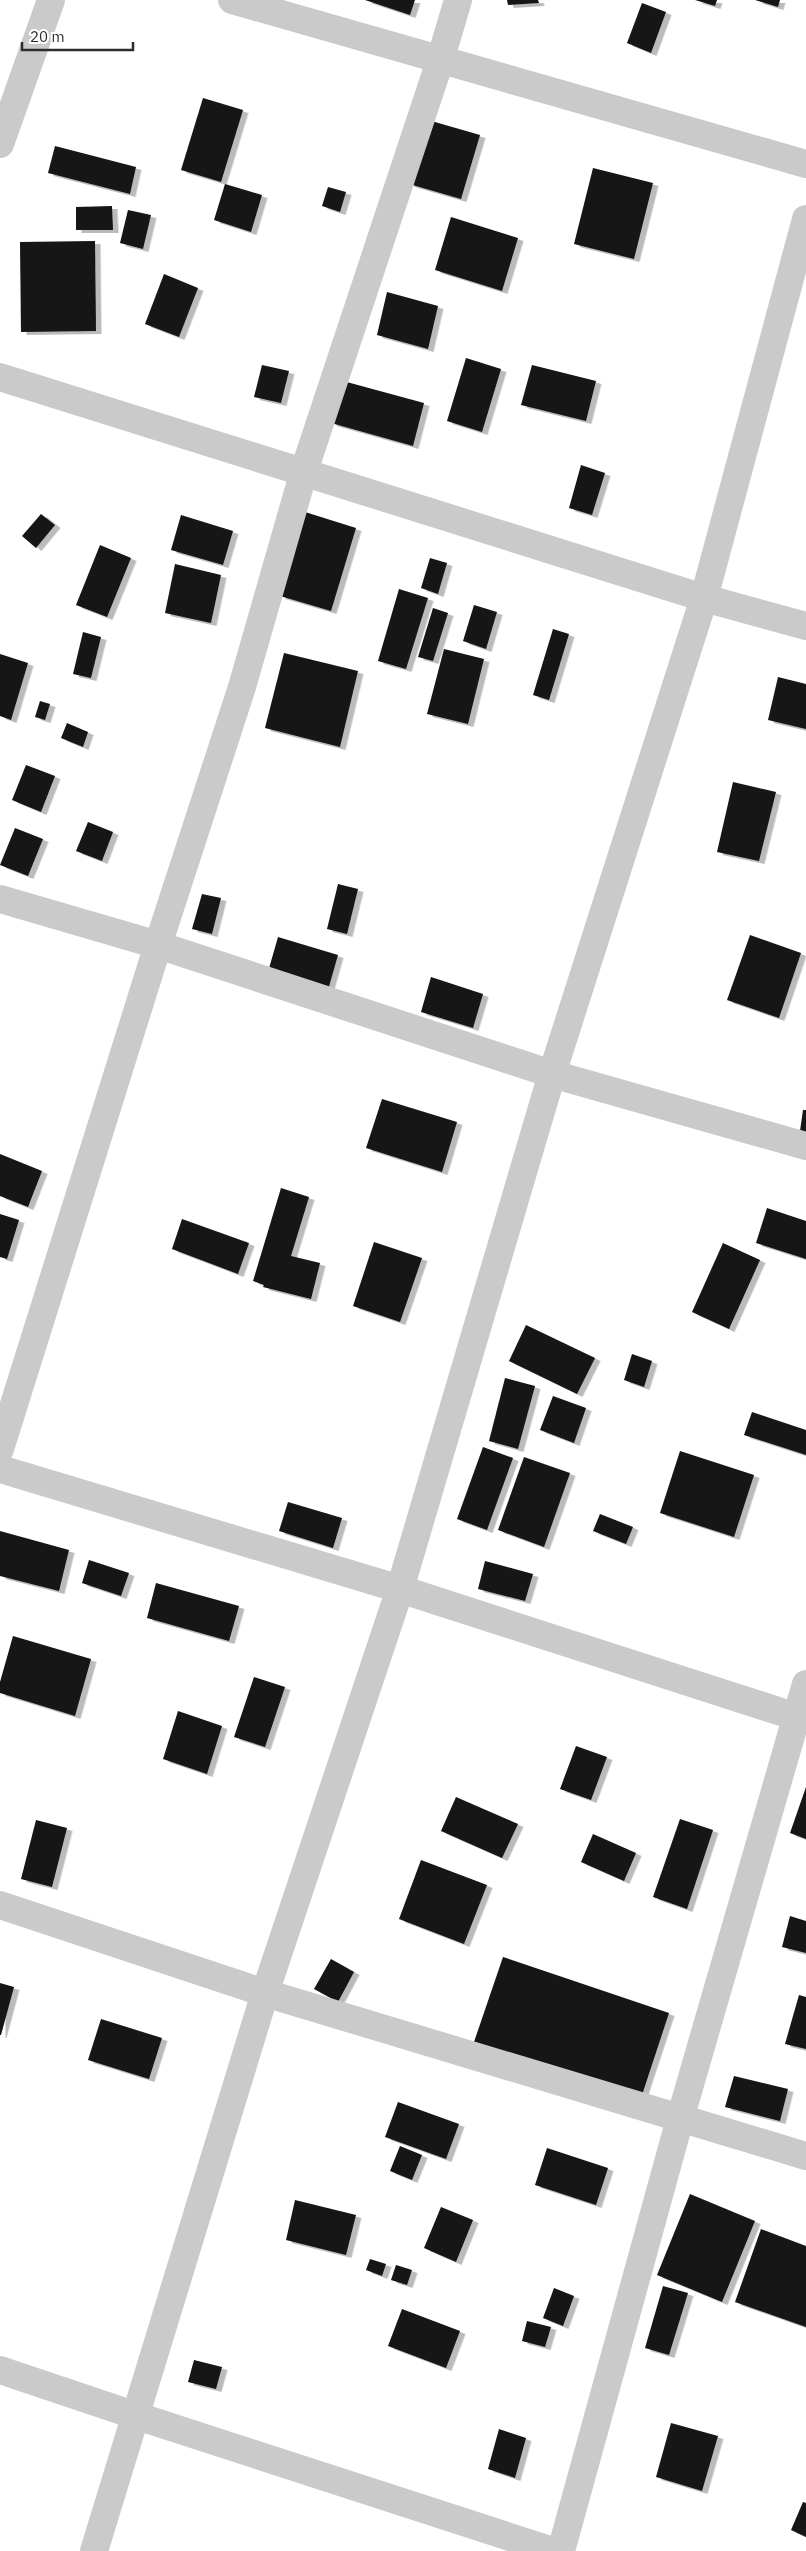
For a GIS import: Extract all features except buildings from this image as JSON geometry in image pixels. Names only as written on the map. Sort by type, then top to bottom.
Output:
[{"type":"street","points":[[0,144],[51,0]]},
{"type":"street","points":[[232,0],[440,61],[806,164]]},
{"type":"street","points":[[0,1449],[158,945],[242,687],[304,470],[440,61],[458,0]]},
{"type":"street","points":[[94,2551],[137,2416],[265,1993],[400,1589],[552,1074],[704,598],[806,219]]},
{"type":"street","points":[[0,376],[304,470],[704,598],[806,626]]},
{"type":"street","points":[[0,899],[158,945],[552,1074],[806,1146]]},
{"type":"street","points":[[0,1469],[400,1589],[801,1719]]},
{"type":"street","points":[[561,2551],[680,2119],[801,1719],[806,1684]]},
{"type":"street","points":[[0,1905],[265,1993],[806,2156]]},
{"type":"street","points":[[0,2370],[553,2551]]}]
